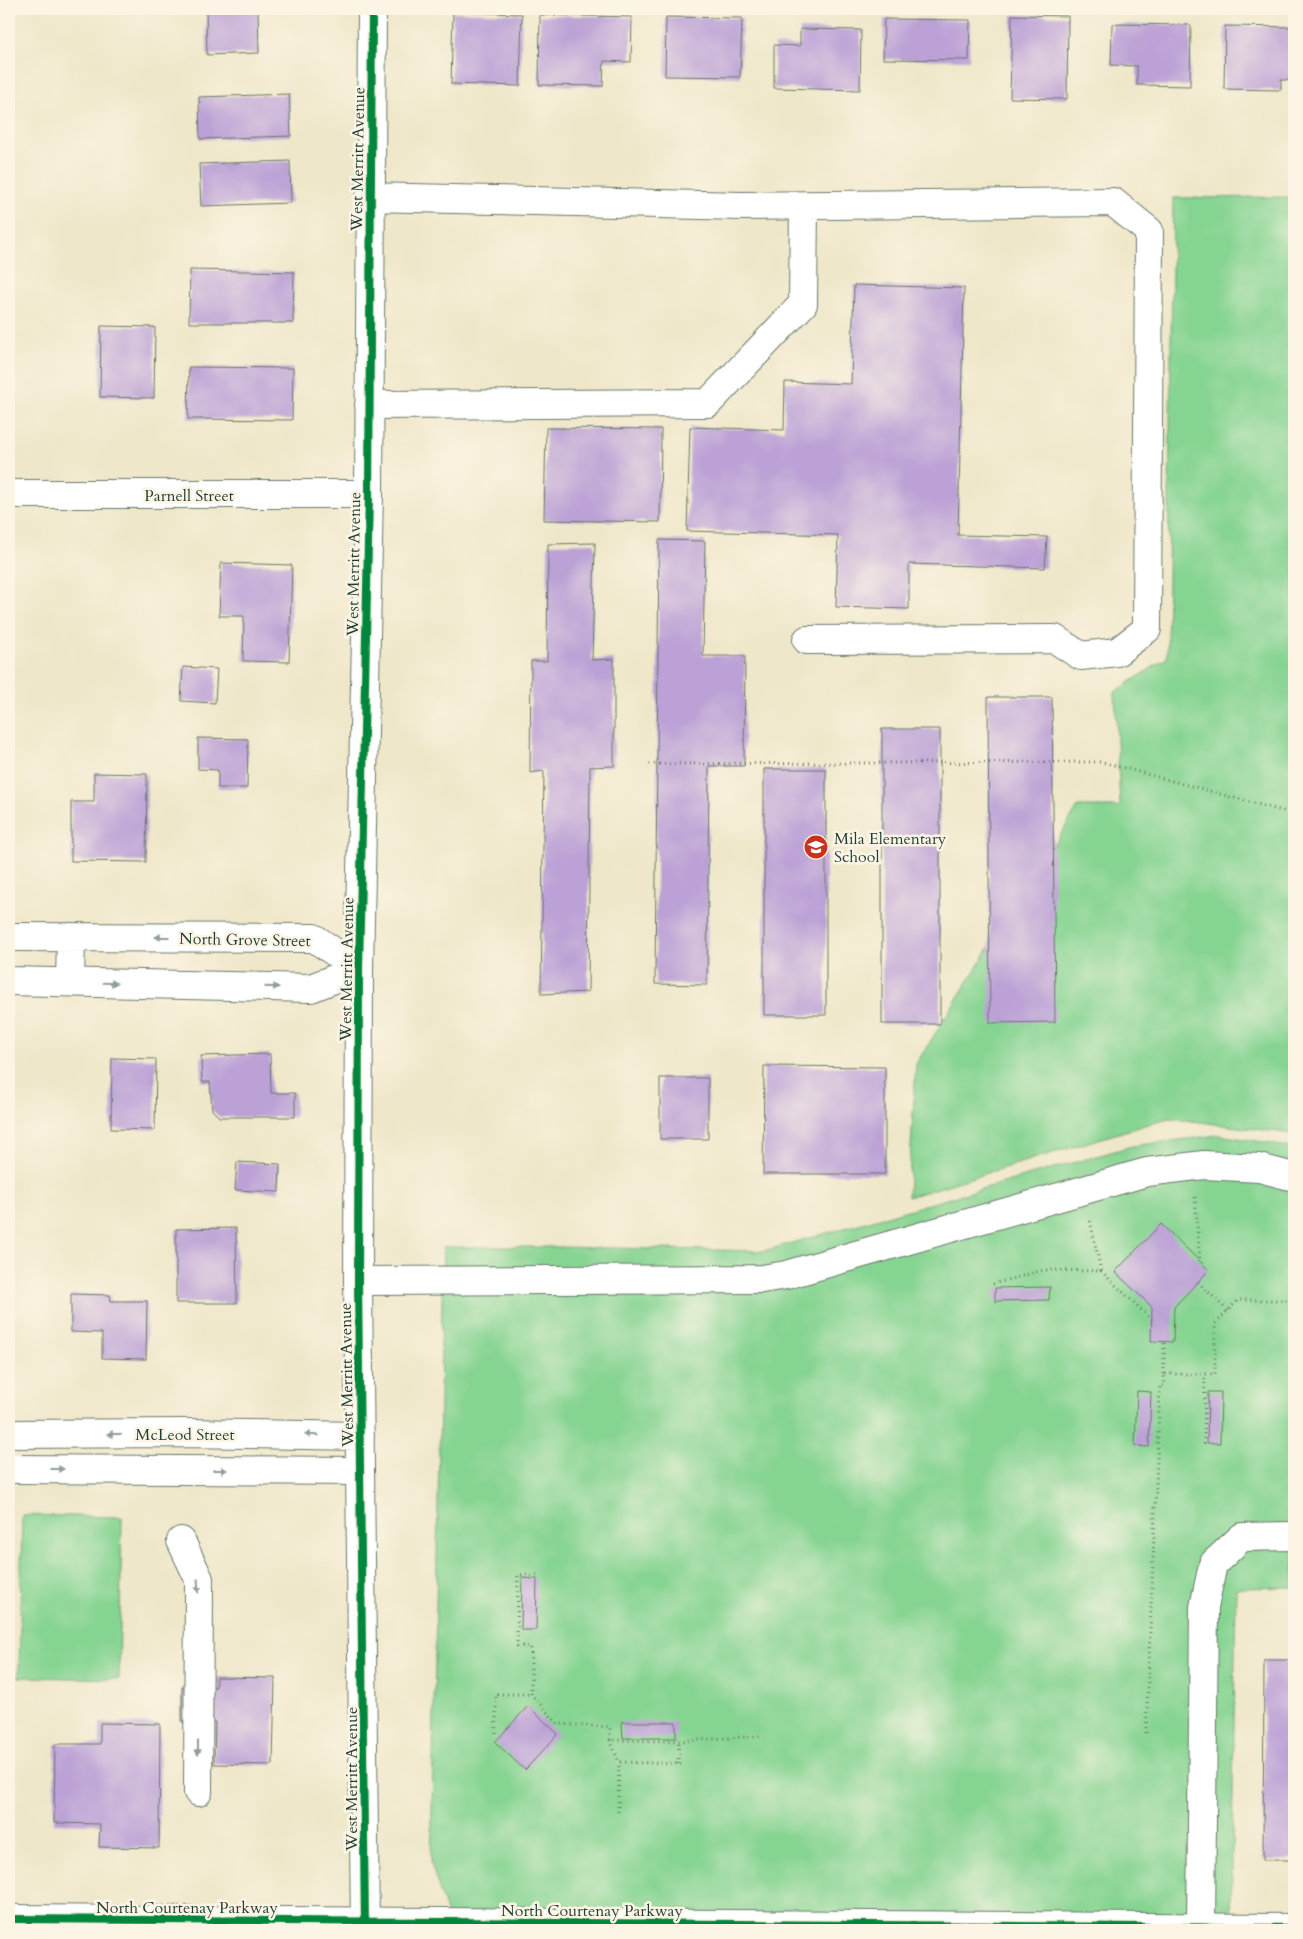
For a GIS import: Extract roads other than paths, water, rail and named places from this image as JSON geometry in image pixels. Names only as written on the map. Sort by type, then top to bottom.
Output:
[{"type":"street","name":"West Merritt Avenue","points":[[366,1926],[358,1282],[359,969],[369,494],[372,9]]},
{"type":"street","points":[[370,197],[804,206],[1113,202],[1149,231],[1147,629],[1117,652],[1081,656],[1055,639],[806,640]]},
{"type":"street","points":[[369,405],[708,403],[803,304],[804,206]]},
{"type":"street","name":"Parnell Street","points":[[9,494],[369,494]]},
{"type":"street","name":"North Grove Street","points":[[9,937],[314,938],[359,969]]},
{"type":"street","points":[[70,937],[70,982]]},
{"type":"street","points":[[9,981],[311,988],[359,969]]},
{"type":"street","points":[[358,1282],[762,1279],[786,1275],[1146,1172],[1204,1165],[1259,1168],[1294,1177]]},
{"type":"street","points":[[182,1470],[184,1433]]},
{"type":"street","name":"McLeod Street","points":[[9,1434],[184,1433],[360,1436]]},
{"type":"street","points":[[9,1469],[360,1471]]},
{"type":"street","points":[[1201,1928],[1204,1607],[1213,1564],[1242,1537],[1294,1536]]},
{"type":"street","points":[[181,1541],[199,1580],[198,1792]]},
{"type":"street","name":"North Courtenay Parkway","points":[[9,1919],[366,1926],[1294,1928]]},
{"type":"place","name":"Mila Elementary School","points":[[816,847]]}]
